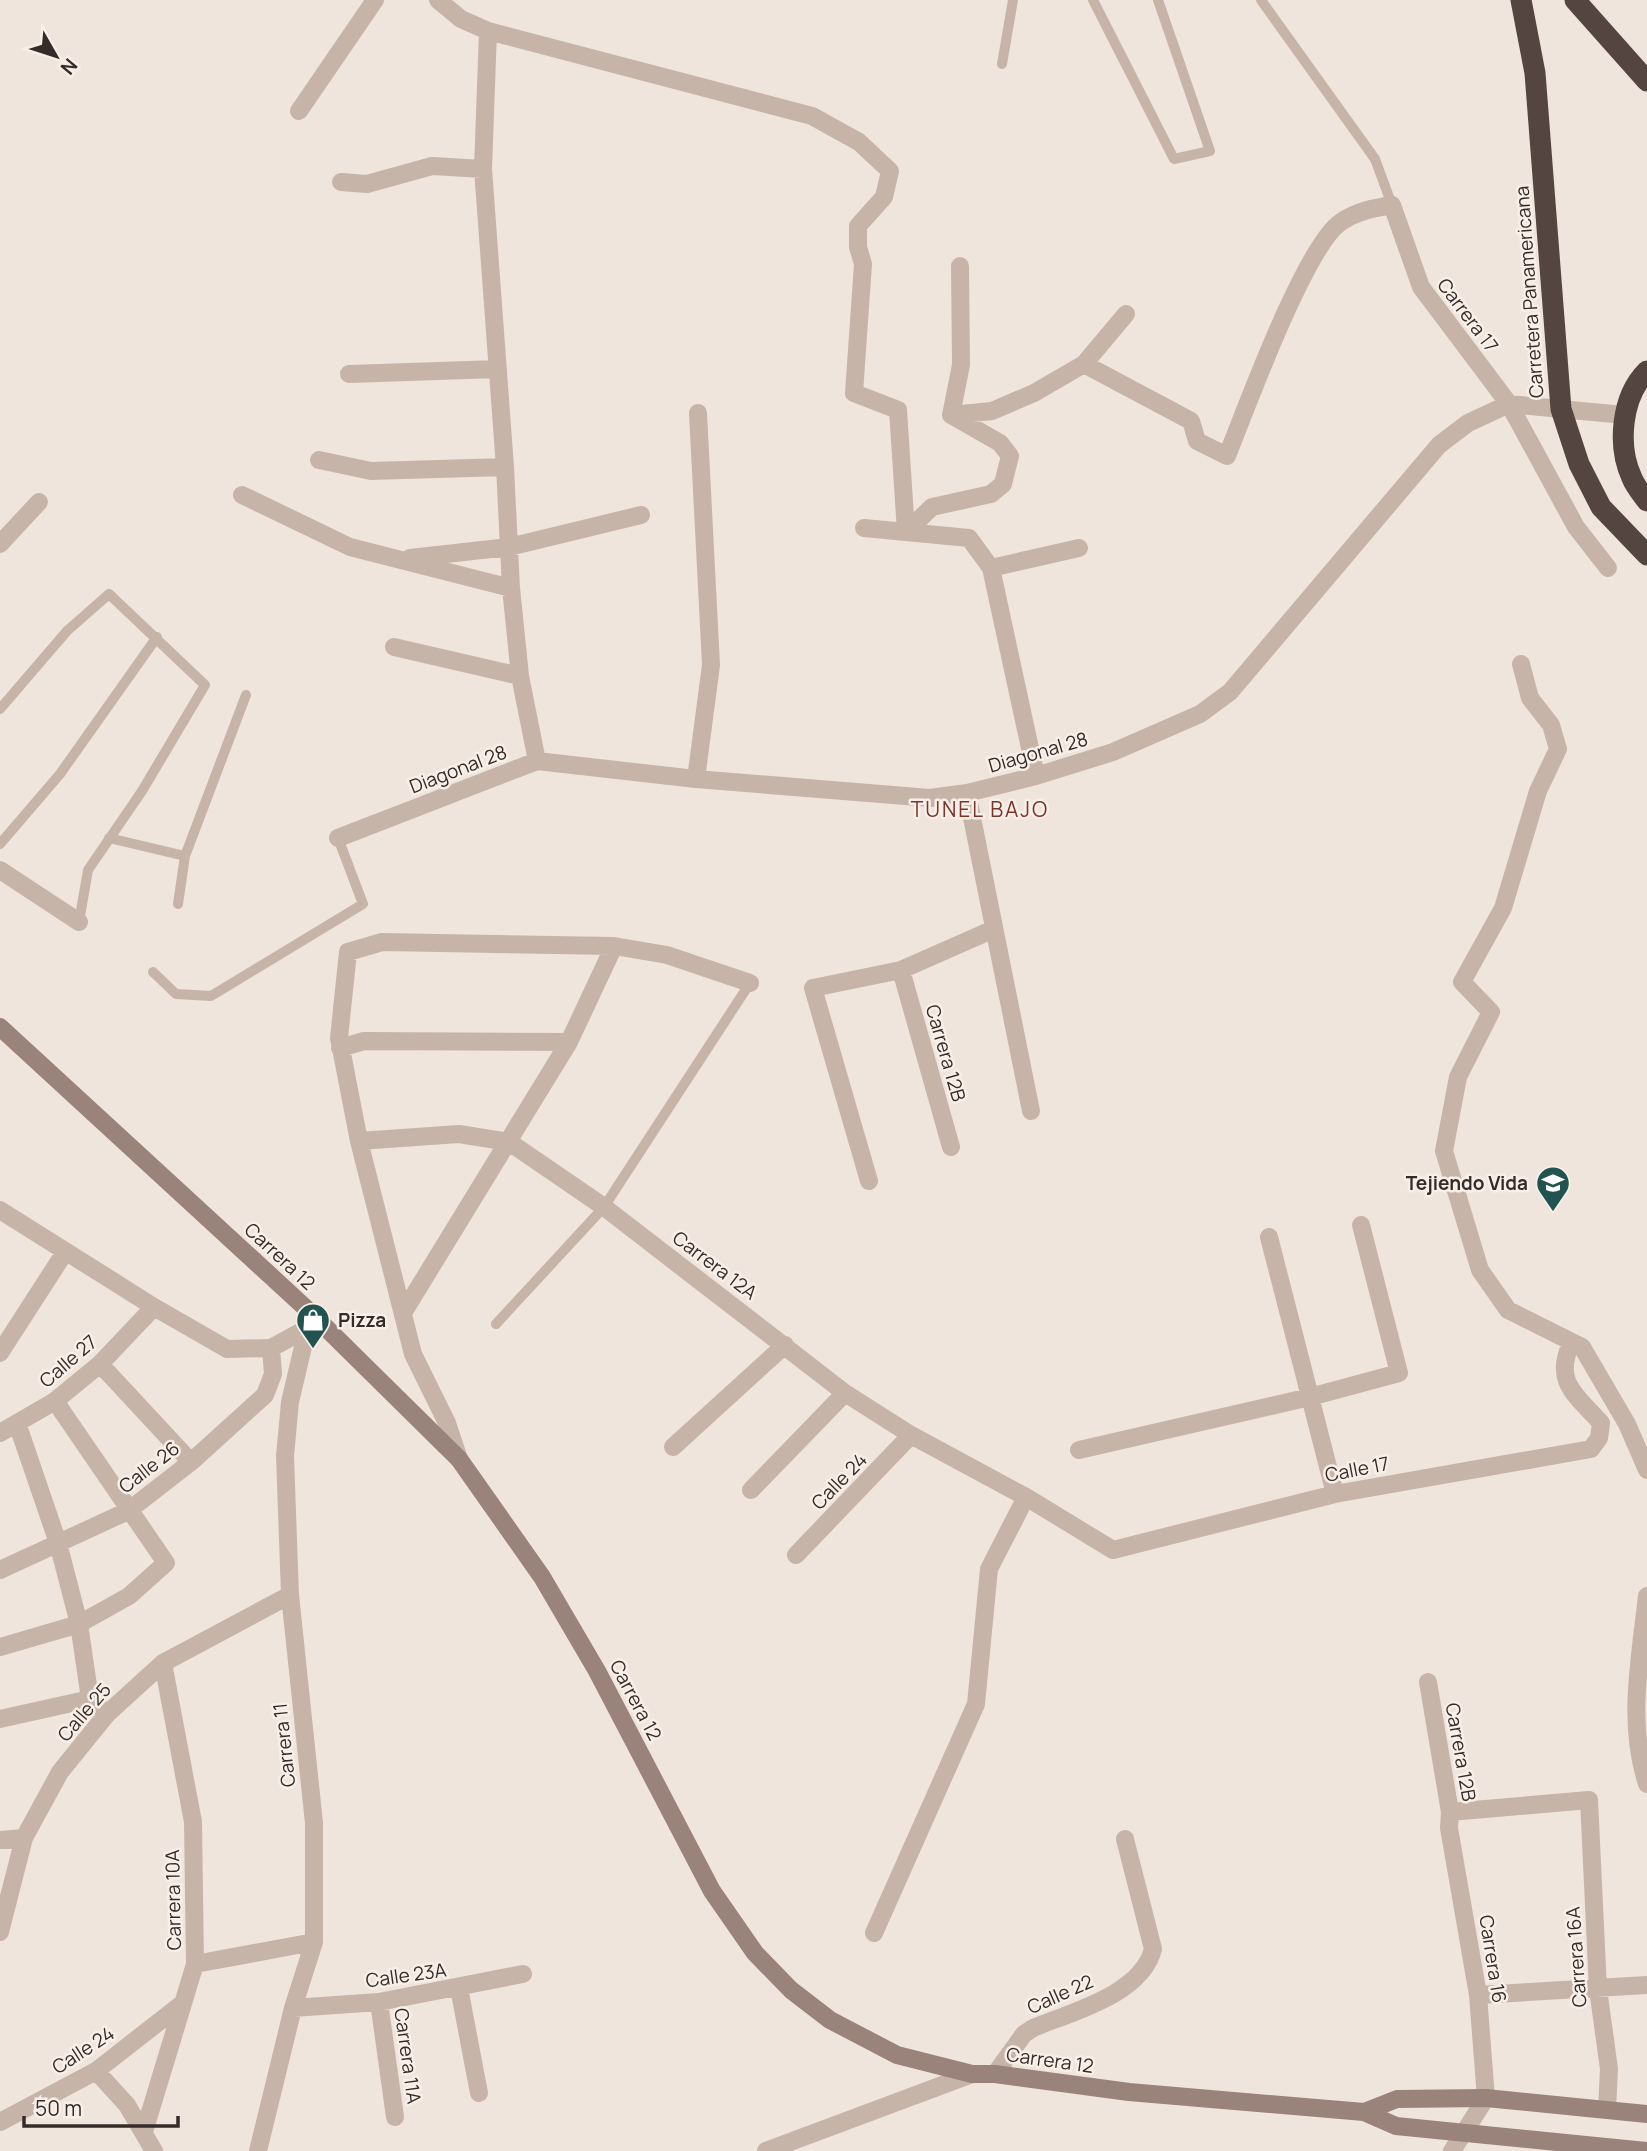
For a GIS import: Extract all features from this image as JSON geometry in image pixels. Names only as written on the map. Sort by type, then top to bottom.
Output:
[{"type":"highway","name":"Carretera Panamericana","points":[[1521,0],[1535,73],[1561,410],[1579,464],[1601,507],[1647,555]]},
{"type":"highway","points":[[1575,0],[1647,82]]},
{"type":"highway","points":[[1647,371],[1640,378],[1624,415],[1623,443],[1632,478],[1647,501]]},
{"type":"street","points":[[299,111],[376,0]]},
{"type":"street","points":[[438,0],[461,19],[488,31],[812,116],[859,142],[890,171],[884,197],[858,226],[858,247],[863,264],[854,393],[898,410],[906,532]]},
{"type":"street","points":[[488,31],[483,169],[511,588],[520,676],[537,761]]},
{"type":"street","points":[[341,182],[367,184],[432,166],[483,169]]},
{"type":"street","points":[[1084,364],[1191,421],[1197,441],[1227,456],[1289,307],[1323,242],[1339,223],[1362,211],[1392,205]]},
{"type":"street","name":"Carrera 17","points":[[1392,205],[1421,287],[1509,404],[1576,527],[1608,568]]},
{"type":"street","points":[[951,415],[961,365],[960,266]]},
{"type":"street","points":[[951,415],[992,411],[1034,394],[1084,364],[1126,314]]},
{"type":"street","points":[[349,374],[498,369]]},
{"type":"street","points":[[1509,404],[1624,415]]},
{"type":"street","name":"Diagonal 28","points":[[338,838],[537,761],[696,779],[930,798],[967,793],[1036,776],[1113,752],[1200,714],[1230,692],[1439,445],[1468,423],[1509,404]]},
{"type":"street","points":[[696,779],[711,665],[698,413]]},
{"type":"street","points":[[906,532],[932,507],[990,494],[1003,485],[1010,456],[1000,443],[951,415]]},
{"type":"street","points":[[319,460],[371,471],[505,467]]},
{"type":"street","points":[[242,495],[350,548],[511,588]]},
{"type":"street","points":[[0,544],[39,502]]},
{"type":"street","points":[[396,560],[509,547],[641,515]]},
{"type":"street","points":[[864,528],[969,538],[990,568],[1036,776]]},
{"type":"street","points":[[990,568],[1079,548]]},
{"type":"street","points":[[394,647],[520,676]]},
{"type":"street","points":[[1521,663],[1530,698],[1551,725],[1558,749],[1538,791],[1503,908],[1462,982],[1491,1012],[1458,1077],[1444,1151],[1479,1269],[1508,1310],[1571,1344],[1582,1347],[1627,1424],[1647,1470]]},
{"type":"street","points":[[967,793],[1031,1111]]},
{"type":"street","points":[[0,870],[79,922]]},
{"type":"street","points":[[869,1181],[813,988],[901,970],[995,929]]},
{"type":"street","points":[[458,1459],[447,1423],[413,1354],[359,1141],[340,1048],[348,952],[382,942],[614,946],[667,956],[750,983]]},
{"type":"street","points":[[403,1313],[569,1042],[614,946]]},
{"type":"street","name":"Carrera 12B","points":[[901,970],[951,1147]]},
{"type":"street","name":"Carrera 12","points":[[0,1027],[308,1321],[458,1459],[542,1577],[597,1671],[712,1891],[755,1953],[791,1990],[830,2020],[897,2055],[972,2074],[995,2074],[1129,2092],[1364,2112],[1396,2126],[1463,2130],[1647,2151]]},
{"type":"street","points":[[340,1048],[364,1041],[569,1042]]},
{"type":"street","name":"Carrera 12A","points":[[359,1141],[459,1134],[509,1142],[604,1207],[845,1393],[911,1435],[1026,1497]]},
{"type":"street","points":[[0,1210],[154,1307],[227,1349],[271,1348],[308,1321]]},
{"type":"street","points":[[1079,1450],[1399,1373],[1361,1224]]},
{"type":"street","points":[[1269,1237],[1335,1494]]},
{"type":"street","points":[[0,1353],[65,1252]]},
{"type":"street","name":"Calle 27","points":[[0,1433],[55,1401],[100,1364],[154,1307]]},
{"type":"street","name":"Carrera 11","points":[[258,2151],[293,2008],[314,1942],[314,1823],[290,1595],[285,1456],[290,1402],[308,1321]]},
{"type":"street","name":"Calle 17","points":[[1026,1497],[1113,1550],[1335,1494],[1591,1449],[1599,1438],[1601,1423],[1565,1382],[1564,1360],[1571,1344]]},
{"type":"street","points":[[673,1447],[785,1345]]},
{"type":"street","name":"Calle 26","points":[[0,1570],[128,1511],[191,1462],[265,1395],[273,1374],[271,1348]]},
{"type":"street","points":[[100,1364],[191,1462]]},
{"type":"street","points":[[751,1490],[845,1393]]},
{"type":"street","points":[[0,1647],[79,1624],[129,1596],[166,1563],[55,1401]]},
{"type":"street","points":[[18,1423],[58,1543],[79,1624],[90,1699],[107,1714]]},
{"type":"street","name":"Calle 24","points":[[796,1555],[911,1435]]},
{"type":"street","points":[[874,1933],[976,1704],[989,1569],[1026,1497]]},
{"type":"street","name":"Calle 25","points":[[0,1932],[24,1838],[60,1772],[107,1714],[163,1663],[290,1595]]},
{"type":"street","points":[[1647,1597],[1635,1727],[1639,1760],[1647,1784]]},
{"type":"street","name":"Carrera 10A","points":[[144,2132],[195,1964],[193,1822],[163,1663]]},
{"type":"street","name":"Carrera 12B","points":[[1428,1682],[1450,1820]]},
{"type":"street","points":[[0,1719],[90,1699]]},
{"type":"street","name":"Carrera 16A","points":[[1450,1820],[1588,1800],[1598,1989],[1609,2069],[1607,2110]]},
{"type":"street","name":"Carrera 16","points":[[1450,1820],[1478,1994],[1486,2098]]},
{"type":"street","points":[[0,1840],[24,1838]]},
{"type":"street","name":"Calle 22","points":[[995,2074],[1024,2034],[1102,2001],[1149,1964],[1153,1949],[1125,1839]]},
{"type":"street","points":[[195,1964],[314,1942]]},
{"type":"street","name":"Calle 23A","points":[[293,2008],[379,2002],[523,1974]]},
{"type":"street","points":[[1478,1994],[1647,1985]]},
{"type":"street","points":[[459,1988],[479,2093]]},
{"type":"street","name":"Carrera 11A","points":[[379,2002],[395,2117]]},
{"type":"street","name":"Calle 24","points":[[0,2122],[96,2071],[183,2003]]},
{"type":"street","points":[[96,2071],[127,2105],[154,2151]]},
{"type":"street","points":[[766,2151],[972,2074]]},
{"type":"street","points":[[1452,2151],[1486,2098]]},
{"type":"street","name":"Carrera 12","points":[[1364,2112],[1396,2099],[1486,2098],[1647,2115]]},
{"type":"lane","points":[[1002,64],[1013,0]]},
{"type":"lane","points":[[1093,0],[1174,159],[1210,151],[1158,0]]},
{"type":"lane","points":[[1261,0],[1376,159],[1392,205]]},
{"type":"lane","points":[[0,709],[67,631],[109,594],[205,685],[142,791],[88,870],[79,922]]},
{"type":"lane","points":[[0,844],[60,774],[157,637]]},
{"type":"lane","points":[[178,904],[184,856],[246,695]]},
{"type":"lane","points":[[109,838],[184,856]]},
{"type":"lane","points":[[153,972],[176,994],[211,996],[363,904],[338,838]]},
{"type":"lane","points":[[496,1324],[604,1207],[750,983]]},
{"type":"place","name":"Tejiendo Vida","points":[[1553,1213]]},
{"type":"place","name":"Pizza","points":[[313,1350]]},
{"type":"district","name":"TUNEL BAJO","points":[[980,810]]}]
